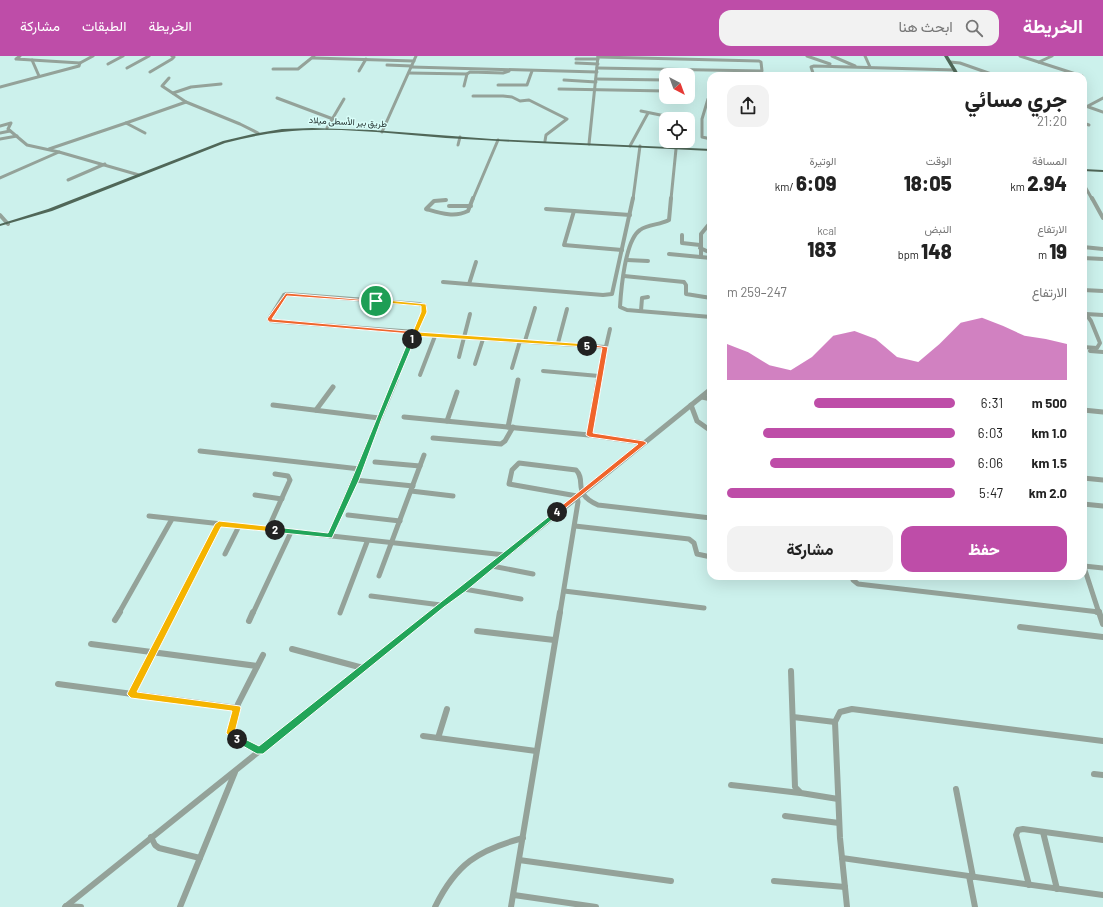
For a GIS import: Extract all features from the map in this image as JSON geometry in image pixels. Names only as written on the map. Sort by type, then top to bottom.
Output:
[{"type":"main road","points":[[946,56],[955,70]]},
{"type":"main road","name":"طريق بير الأسطى ميلاد","points":[[0,226],[50,210],[211,147],[258,133],[298,128],[327,128],[460,138],[659,147]]},
{"type":"main road","name":"طريق بير الأسطى ميلاد","points":[[676,148],[707,150]]},
{"type":"main road","points":[[1087,170],[1103,171]]},
{"type":"street","points":[[20,56],[16,59],[80,63]]},
{"type":"street","points":[[0,87],[79,66],[80,63],[93,56]]},
{"type":"street","points":[[108,64],[123,56]]},
{"type":"street","points":[[127,68],[149,56]]},
{"type":"street","points":[[150,72],[172,59],[174,57],[172,56]]},
{"type":"street","points":[[382,132],[416,56]]},
{"type":"street","points":[[810,56],[835,66]]},
{"type":"street","points":[[832,56],[856,67]]},
{"type":"street","points":[[865,56],[870,67]]},
{"type":"street","points":[[1020,56],[1069,72]]},
{"type":"street","points":[[1039,62],[1052,56]]},
{"type":"street","points":[[273,69],[298,69],[313,57],[414,60]]},
{"type":"street","points":[[589,144],[596,89],[598,57]]},
{"type":"street","points":[[597,69],[576,61],[598,57],[759,61],[761,62],[762,71],[695,70]]},
{"type":"street","points":[[359,71],[366,59]]},
{"type":"street","points":[[680,59],[680,68]]},
{"type":"street","points":[[32,60],[40,76]]},
{"type":"street","points":[[950,62],[960,63],[986,72]]},
{"type":"street","points":[[387,65],[659,70]]},
{"type":"street","points":[[813,72],[812,67],[835,66],[955,70]]},
{"type":"street","points":[[409,73],[467,74],[470,72],[597,69]]},
{"type":"street","points":[[498,85],[527,85],[532,71]]},
{"type":"street","points":[[464,86],[467,74]]},
{"type":"street","points":[[169,78],[162,86],[186,102],[211,113],[239,122],[258,133]]},
{"type":"street","points":[[564,80],[659,80]]},
{"type":"street","points":[[173,93],[191,87],[221,84]]},
{"type":"street","points":[[559,89],[659,91]]},
{"type":"street","points":[[473,96],[512,96],[520,101],[529,100],[567,119],[546,135],[545,141]]},
{"type":"street","points":[[276,98],[333,119]]},
{"type":"street","points":[[1088,106],[1103,98]]},
{"type":"street","points":[[327,128],[344,99]]},
{"type":"street","points":[[48,149],[186,102]]},
{"type":"street","points":[[707,106],[702,119],[702,137],[707,138]]},
{"type":"street","points":[[1088,106],[1103,112]]},
{"type":"street","points":[[641,111],[659,115]]},
{"type":"street","points":[[630,146],[648,113]]},
{"type":"street","points":[[126,122],[145,133]]},
{"type":"street","points":[[0,126],[11,123],[8,126],[10,131],[27,144],[105,164],[139,175]]},
{"type":"street","points":[[0,133],[10,131]]},
{"type":"street","points":[[0,139],[16,136]]},
{"type":"street","points":[[458,145],[460,138]]},
{"type":"street","points":[[446,200],[432,201],[426,209],[440,213],[460,215],[468,212],[498,140]]},
{"type":"street","points":[[443,282],[610,295],[614,292],[630,215],[640,146]]},
{"type":"street","points":[[676,148],[669,220],[638,231],[631,244],[627,260],[620,307],[624,310],[707,317]]},
{"type":"street","points":[[0,178],[59,152]]},
{"type":"street","points":[[68,180],[105,164]]},
{"type":"street","points":[[1087,190],[1103,218]]},
{"type":"street","points":[[449,206],[471,206]]},
{"type":"street","points":[[546,209],[630,215]]},
{"type":"street","points":[[574,211],[564,245],[572,247],[622,250]]},
{"type":"street","points":[[0,215],[8,224]]},
{"type":"street","points":[[701,257],[700,247],[702,230],[707,226]]},
{"type":"street","points":[[682,235],[682,243],[700,247],[707,251]]},
{"type":"street","points":[[1087,247],[1103,249]]},
{"type":"street","points":[[669,254],[707,258]]},
{"type":"street","points":[[1087,258],[1103,259]]},
{"type":"street","points":[[627,260],[648,261]]},
{"type":"street","points":[[469,284],[476,262]]},
{"type":"street","points":[[624,276],[684,282],[686,285],[686,294],[707,298]]},
{"type":"street","points":[[1087,290],[1103,291]]},
{"type":"street","points":[[330,536],[356,480],[379,418],[415,333],[425,308],[422,304],[284,295],[269,319],[271,321],[415,333],[435,336],[605,347]]},
{"type":"street","points":[[641,311],[642,298],[648,298]]},
{"type":"street","points":[[512,368],[535,308]]},
{"type":"street","points":[[558,344],[567,309]]},
{"type":"street","points":[[458,357],[465,338],[470,314]]},
{"type":"street","points":[[1087,314],[1103,316]]},
{"type":"street","points":[[1087,316],[1091,321],[1100,343],[1097,348],[1087,349]]},
{"type":"street","points":[[589,435],[599,376],[610,329]]},
{"type":"street","points":[[420,375],[435,336]]},
{"type":"street","points":[[474,364],[482,339]]},
{"type":"street","points":[[1087,350],[1102,353]]},
{"type":"street","points":[[542,371],[599,376]]},
{"type":"street","points":[[433,438],[501,444],[505,441],[510,427],[518,380]]},
{"type":"street","points":[[316,410],[333,387]]},
{"type":"street","points":[[447,421],[457,392]]},
{"type":"street","points":[[65,906],[441,605],[464,589],[579,494],[707,393]]},
{"type":"street","points":[[702,397],[707,398]]},
{"type":"street","points":[[273,405],[379,418]]},
{"type":"street","points":[[691,406],[697,421],[707,428]]},
{"type":"street","points":[[1087,410],[1103,412]]},
{"type":"street","points":[[404,417],[589,435],[644,443]]},
{"type":"street","points":[[200,451],[360,469]]},
{"type":"street","points":[[379,576],[424,455]]},
{"type":"street","points":[[375,462],[420,466]]},
{"type":"street","points":[[512,907],[554,640],[564,591],[579,494],[579,473],[570,469],[519,462],[516,463],[508,482],[512,485],[579,494],[598,505],[707,518]]},
{"type":"street","points":[[268,529],[290,478],[275,474]]},
{"type":"street","points":[[1087,478],[1103,480]]},
{"type":"street","points":[[356,480],[453,496]]},
{"type":"street","points":[[255,495],[282,499]]},
{"type":"street","points":[[1087,504],[1103,506]]},
{"type":"street","points":[[348,515],[400,522]]},
{"type":"street","points":[[149,516],[330,536],[368,542],[505,555]]},
{"type":"street","points":[[115,620],[172,519]]},
{"type":"street","points":[[131,694],[154,653],[219,524]]},
{"type":"street","points":[[225,554],[239,526]]},
{"type":"street","points":[[575,526],[689,539],[694,543],[697,554],[707,556]]},
{"type":"street","points":[[249,621],[291,532]]},
{"type":"street","points":[[340,614],[368,542]]},
{"type":"street","points":[[492,566],[533,574]]},
{"type":"street","points":[[1087,566],[1103,568]]},
{"type":"street","points":[[1087,579],[1102,621]]},
{"type":"street","points":[[853,580],[858,584],[1099,612]]},
{"type":"street","points":[[464,589],[521,599]]},
{"type":"street","points":[[564,591],[704,608]]},
{"type":"street","points":[[371,596],[441,605]]},
{"type":"street","points":[[1020,628],[1103,638]]},
{"type":"street","points":[[477,631],[554,640]]},
{"type":"street","points":[[91,644],[257,666]]},
{"type":"street","points":[[292,649],[363,668]]},
{"type":"street","points":[[260,751],[235,738],[230,733],[237,708],[263,655]]},
{"type":"street","points":[[791,670],[795,787],[801,793]]},
{"type":"street","points":[[58,684],[237,708]]},
{"type":"street","points":[[438,738],[447,709]]},
{"type":"street","points":[[847,907],[839,823],[835,722],[838,713],[842,710],[852,709],[943,722],[1103,741]]},
{"type":"street","points":[[793,717],[835,722]]},
{"type":"street","points":[[423,736],[536,751]]},
{"type":"street","points":[[180,907],[235,771]]},
{"type":"street","points":[[1094,774],[1103,775]]},
{"type":"street","points":[[731,785],[838,799]]},
{"type":"street","points":[[956,789],[975,907]]},
{"type":"street","points":[[785,816],[839,823]]},
{"type":"street","points":[[1029,885],[1016,835],[1018,830],[1022,829],[1103,840]]},
{"type":"street","points":[[1043,832],[1056,889]]},
{"type":"street","points":[[151,838],[155,845],[159,848],[200,858]]},
{"type":"street","points":[[435,907],[446,886],[470,860],[488,849],[523,838]]},
{"type":"street","points":[[842,858],[1103,896]]},
{"type":"street","points":[[519,860],[672,881]]},
{"type":"street","points":[[774,880],[845,887]]},
{"type":"street","points":[[514,895],[596,907]]},
{"type":"street","points":[[65,906],[81,907]]},
{"type":"route","points":[[376,301],[286,294],[269,319],[271,321],[415,332],[379,418],[356,480],[330,536],[219,524],[189,580],[154,653],[131,694],[237,708],[230,733],[235,738],[260,751],[441,605],[464,589],[644,443],[589,435],[605,347],[435,336],[414,334],[424,312],[424,305],[376,301]]}]
